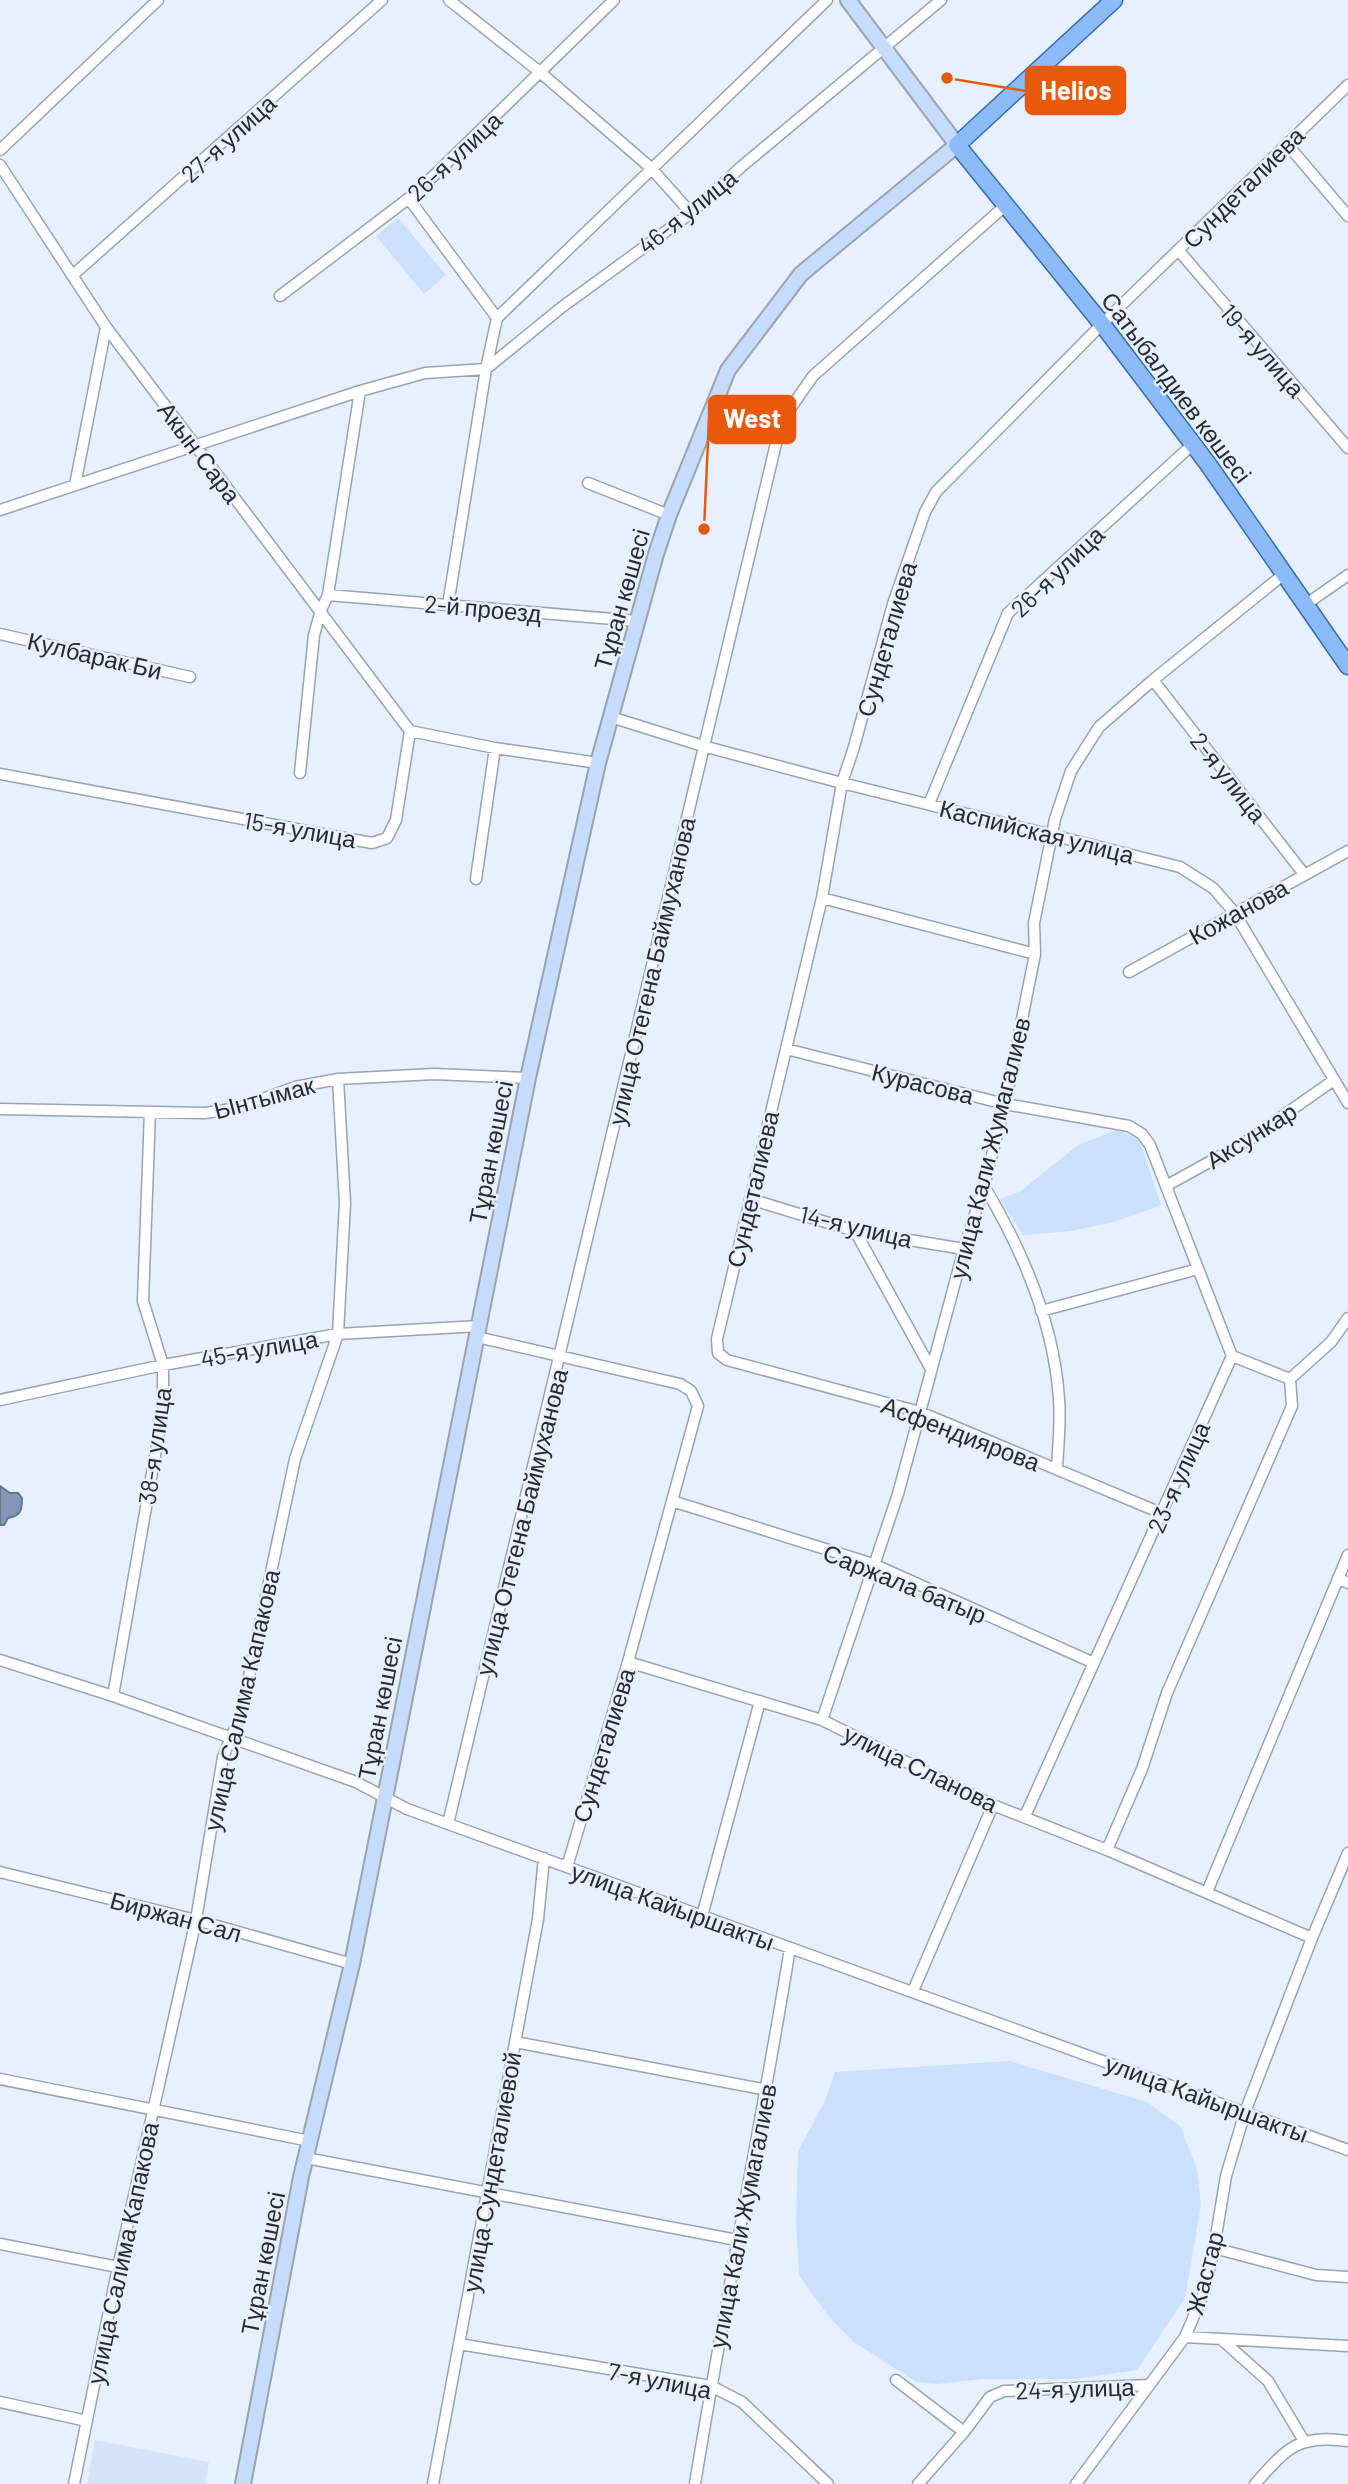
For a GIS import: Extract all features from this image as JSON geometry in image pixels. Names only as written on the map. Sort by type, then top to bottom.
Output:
[{"type":"main road","name":"Тұран көшесі","points":[[957,145],[1114,0]]},
{"type":"main road","name":"Сатыбалдиев көшесі","points":[[957,145],[1102,324],[1193,444],[1348,666]]},
{"type":"street","points":[[0,150],[158,0]]},
{"type":"street","name":"27-я улица","points":[[73,275],[382,0]]},
{"type":"street","points":[[449,0],[541,73],[651,167],[691,213]]},
{"type":"street","name":"26-я улица","points":[[280,296],[409,199],[614,0]]},
{"type":"street","name":"46-я улица","points":[[497,318],[827,0]]},
{"type":"street","points":[[848,0],[957,145]]},
{"type":"street","name":"46-я улица","points":[[486,369],[562,307],[691,213],[741,167],[941,0]]},
{"type":"street","name":"Сундеталиева","points":[[718,1353],[716,1339],[822,898],[842,783],[893,604],[925,512],[936,492],[1102,324],[1348,85]]},
{"type":"street","points":[[1287,144],[1348,216]]},
{"type":"street","name":"Тұран көшесі","points":[[243,2484],[306,2158],[352,1964],[528,1078],[598,763],[669,515],[727,370],[801,274],[957,145]]},
{"type":"street","name":"Акын Сара","points":[[0,165],[106,327],[410,731]]},
{"type":"street","points":[[409,199],[497,318],[486,369],[448,605]]},
{"type":"street","name":"улица Отегена Баймуханова","points":[[448,1824],[779,435],[792,406],[813,376],[1006,205]]},
{"type":"street","name":"19-я улица","points":[[1179,251],[1347,444]]},
{"type":"street","points":[[75,485],[106,327]]},
{"type":"street","points":[[0,510],[360,391],[425,373],[486,369]]},
{"type":"street","points":[[300,773],[314,635],[328,595],[360,391]]},
{"type":"street","name":"26-я улица","points":[[929,804],[1009,613],[1193,444]]},
{"type":"street","points":[[588,483],[669,515]]},
{"type":"street","name":"улица Кали Жумагалиев","points":[[822,1720],[898,1494],[964,1249],[984,1186],[1005,1104],[1035,954],[1034,923],[1055,819],[1071,771],[1099,727],[1284,575]]},
{"type":"street","points":[[1306,604],[1348,575]]},
{"type":"street","name":"2-й проезд","points":[[328,595],[637,621]]},
{"type":"street","name":"Кулбарак Би","points":[[0,634],[190,677]]},
{"type":"street","name":"2-я улица","points":[[1153,680],[1304,874]]},
{"type":"street","name":"Каспийская улица","points":[[611,717],[703,746],[842,783],[1180,867],[1213,888],[1234,912],[1348,1103]]},
{"type":"street","points":[[410,731],[495,748],[598,763]]},
{"type":"street","name":"15-я улица","points":[[0,774],[372,843],[387,838],[396,820],[410,731]]},
{"type":"street","points":[[476,879],[495,748]]},
{"type":"street","name":"Кожанова","points":[[1129,972],[1348,851]]},
{"type":"street","points":[[822,898],[1035,954]]},
{"type":"street","name":"Курасова","points":[[786,1049],[1005,1104],[1129,1126],[1142,1134],[1150,1145],[1166,1186]]},
{"type":"street","name":"Ынтымак","points":[[0,1109],[205,1113],[238,1108],[295,1087],[338,1079],[434,1074],[528,1078]]},
{"type":"street","name":"улица Салима Капакова","points":[[74,2484],[118,2267],[196,1920],[223,1757],[241,1714],[295,1459],[338,1334],[345,1203],[338,1079]]},
{"type":"street","name":"Аксункар","points":[[1166,1186],[1247,1141],[1334,1080]]},
{"type":"street","name":"38-я улица","points":[[113,1696],[163,1410],[163,1365],[143,1301],[150,1112]]},
{"type":"street","points":[[984,1186],[1023,1258],[1051,1342],[1059,1400],[1057,1469]]},
{"type":"street","points":[[1166,1186],[1232,1356],[1290,1380]]},
{"type":"street","name":"14-я улица","points":[[750,1199],[855,1231],[964,1249]]},
{"type":"street","points":[[855,1231],[931,1370]]},
{"type":"street","points":[[1041,1311],[1198,1269]]},
{"type":"street","points":[[1290,1380],[1331,1342],[1348,1318]]},
{"type":"street","name":"Сундеталиева","points":[[478,1331],[561,1356],[680,1384],[691,1391],[698,1406],[628,1662],[567,1867]]},
{"type":"street","name":"45-я улица","points":[[0,1400],[163,1365],[338,1334],[478,1331]]},
{"type":"street","name":"Асфендиярова","points":[[718,1353],[727,1360],[920,1412],[1161,1513]]},
{"type":"street","name":"23-я улица","points":[[1025,1816],[1232,1356]]},
{"type":"street","points":[[1107,1850],[1142,1769],[1167,1693],[1292,1406],[1290,1380]]},
{"type":"street","name":"Саржала батыр","points":[[672,1501],[873,1564],[1094,1662]]},
{"type":"street","points":[[1206,1892],[1343,1581],[1348,1555]]},
{"type":"street","name":"улица Кайыршакты","points":[[0,1660],[113,1696],[356,1782],[407,1809],[1348,2150]]},
{"type":"street","name":"улица Сланова","points":[[628,1662],[822,1720],[993,1805],[1107,1850],[1312,1938]]},
{"type":"street","points":[[702,1916],[760,1701]]},
{"type":"street","points":[[913,1991],[993,1805]]},
{"type":"street","name":"Жастар","points":[[1076,2484],[1185,2337],[1205,2290],[1226,2176],[1245,2112],[1348,1853]]},
{"type":"street","name":"улица Сундеталиевой","points":[[433,2484],[538,1919],[544,1858]]},
{"type":"street","name":"Биржан Сал","points":[[0,1872],[196,1920],[352,1964]]},
{"type":"street","name":"улица Кали Жумагалиев","points":[[695,2484],[737,2240],[767,2090],[790,1948]]},
{"type":"street","points":[[515,2042],[767,2090]]},
{"type":"street","points":[[0,2079],[310,2141]]},
{"type":"street","points":[[306,2158],[737,2240]]},
{"type":"street","points":[[0,2244],[118,2267]]},
{"type":"street","points":[[1214,2248],[1316,2275],[1348,2277]]},
{"type":"street","points":[[1185,2337],[1348,2346]]},
{"type":"street","points":[[1221,2339],[1268,2381],[1304,2441]]},
{"type":"street","name":"7-я улица","points":[[459,2344],[711,2386],[742,2402],[828,2484]]},
{"type":"street","points":[[896,2380],[964,2432]]},
{"type":"street","name":"24-я улица","points":[[918,2484],[964,2432],[990,2397],[1004,2391],[1149,2385]]},
{"type":"street","points":[[0,2402],[87,2421]]},
{"type":"street","points":[[1256,2482],[1289,2448],[1304,2441],[1324,2438],[1348,2441]]},
{"type":"street","points":[[1256,2482],[1271,2484]]},
{"type":"shaded area","points":[[398,218],[446,275],[424,294],[376,236]]},
{"type":"shaded area","points":[[1117,1130],[1139,1139],[1161,1205],[1114,1222],[1071,1231],[1023,1235],[1000,1199],[1021,1191],[1078,1145]]},
{"type":"shaded area","points":[[0,1486],[10,1493],[18,1493],[22,1498],[20,1512],[8,1518],[4,1525],[0,1525]]},
{"type":"shaded area","points":[[1009,2061],[1147,2102],[1180,2126],[1197,2169],[1201,2205],[1185,2298],[1137,2370],[1075,2379],[983,2379],[937,2384],[916,2382],[854,2342],[829,2317],[799,2275],[796,2221],[798,2151],[825,2101],[835,2072]]},
{"type":"shaded area","points":[[95,2440],[209,2462],[205,2484],[87,2484]]},
{"type":"place","name":"Helios","points":[[947,78]]},
{"type":"place","name":"West","points":[[704,529]]}]
